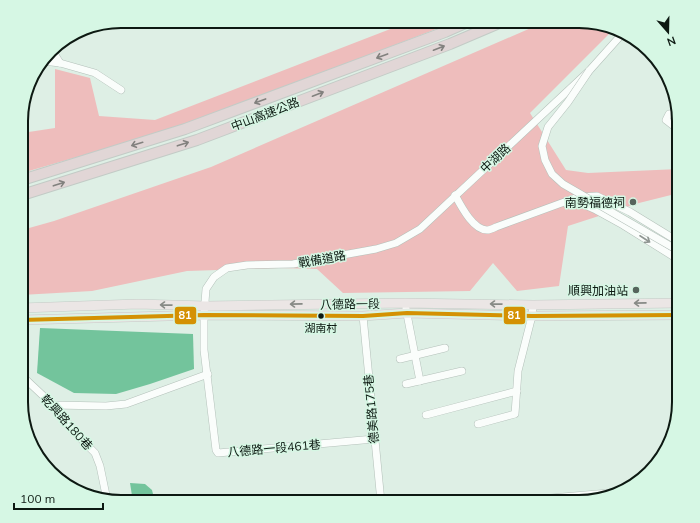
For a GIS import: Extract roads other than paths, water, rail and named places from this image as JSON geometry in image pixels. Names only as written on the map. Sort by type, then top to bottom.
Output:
[{"type":"highway","name":"中山高速公路","points":[[28,178],[185,129],[454,28]]},
{"type":"highway","name":"中山高速公路","points":[[28,194],[197,140],[450,44],[488,28]]},
{"type":"main road","name":"八德路一段","points":[[28,320],[205,310],[405,303],[533,305],[672,303]]},
{"type":"main road","name":"八德路一段","points":[[28,308],[138,304],[205,310],[362,316],[407,313],[532,316],[672,315]]},
{"type":"street","name":"中湖路","points":[[455,195],[589,70],[619,38]]},
{"type":"street","points":[[55,56],[60,63]]},
{"type":"street","points":[[50,62],[60,63],[96,73],[121,90]]},
{"type":"street","points":[[589,70],[568,102],[548,127],[542,146],[545,160],[552,174],[563,184],[672,247]]},
{"type":"street","points":[[672,114],[669,114],[666,120],[672,125]]},
{"type":"street","points":[[455,195],[472,221],[478,227],[487,230],[578,198],[597,196],[632,213],[672,238]]},
{"type":"street","name":"戰備道路","points":[[205,310],[206,289],[214,277],[228,268],[247,265],[293,264],[376,249],[396,242],[420,229],[455,195]]},
{"type":"street","points":[[559,205],[585,205],[624,225],[672,256]]},
{"type":"street","points":[[624,225],[632,213]]},
{"type":"street","points":[[663,250],[672,243]]},
{"type":"street","points":[[405,303],[420,381]]},
{"type":"street","points":[[478,424],[515,414],[518,371],[532,316],[533,305]]},
{"type":"street","name":"八德路一段461巷","points":[[205,310],[204,350],[216,450],[218,454],[374,439]]},
{"type":"street","name":"德美路175巷","points":[[362,316],[380,495]]},
{"type":"street","points":[[400,359],[445,348]]},
{"type":"street","points":[[406,384],[462,371]]},
{"type":"street","points":[[53,405],[106,406],[126,404],[208,374]]},
{"type":"street","name":"乾興路180巷","points":[[28,382],[53,405],[95,453],[100,466],[106,493]]},
{"type":"street","points":[[426,415],[517,391]]},
{"type":"place","name":"南勢福德祠","points":[[633,202]]},
{"type":"place","name":"順興加油站","points":[[636,290]]},
{"type":"place","name":"湖南村","points":[[321,316]]}]
